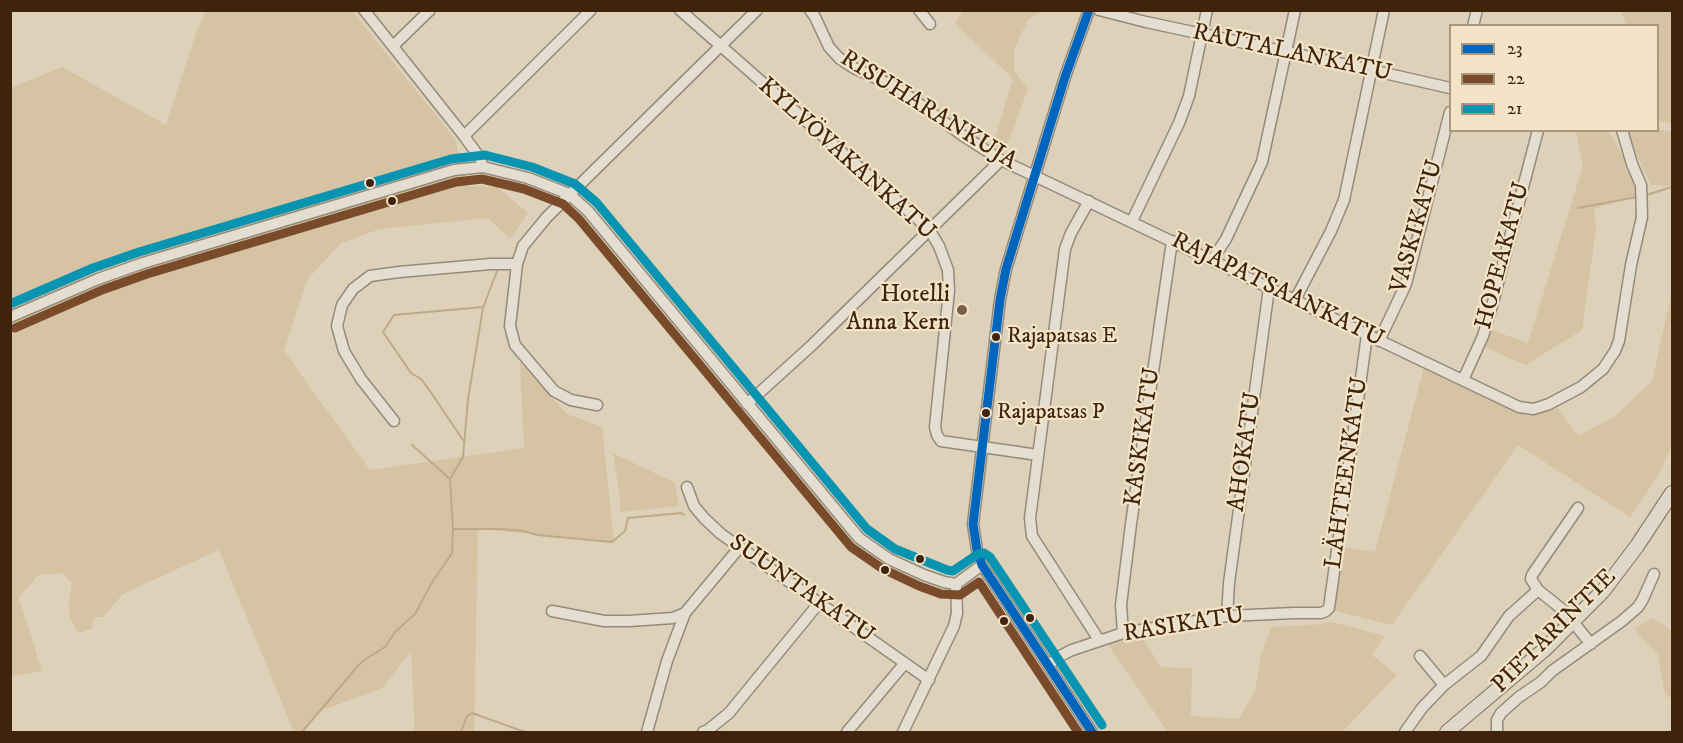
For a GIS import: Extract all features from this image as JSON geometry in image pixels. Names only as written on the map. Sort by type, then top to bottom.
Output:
[{"type":"main road","name":"PIETARINTIE","points":[[1447,732],[1544,650],[1603,591],[1672,493]]},
{"type":"street","points":[[363,10],[464,136],[480,158],[483,167]]},
{"type":"street","points":[[393,46],[430,10]]},
{"type":"street","points":[[464,136],[591,10]]},
{"type":"street","name":"KYLVÖVAKANKATU","points":[[680,10],[929,230],[939,246],[948,270],[949,291],[935,427],[941,441],[1038,455]]},
{"type":"street","points":[[597,405],[571,400],[554,391],[515,345],[510,326],[517,264],[523,246],[569,194],[757,10]]},
{"type":"street","name":"RISUHARANKUJA","points":[[810,10],[829,46],[839,58],[854,69],[896,87],[1000,160],[1034,175]]},
{"type":"street","points":[[919,10],[930,24]]},
{"type":"street","points":[[1089,10],[1065,77],[1009,260],[1000,300],[973,524],[982,565],[1092,732]]},
{"type":"street","name":"RAUTALANKATU","points":[[1099,10],[1449,88]]},
{"type":"street","points":[[1132,221],[1179,123],[1189,96],[1207,10]]},
{"type":"street","points":[[1212,260],[1226,238],[1262,162],[1295,10]]},
{"type":"street","points":[[1295,300],[1323,248],[1344,200],[1384,10]]},
{"type":"street","name":"VASKIKATU","points":[[1379,340],[1406,284],[1449,116]]},
{"type":"street","name":"HOPEAKATU","points":[[1463,380],[1483,336],[1537,132]]},
{"type":"street","name":"RAJAPATSAANKATU","points":[[1034,175],[1519,407],[1533,408],[1549,404],[1581,387],[1603,369],[1619,341],[1642,217],[1641,185],[1623,132]]},
{"type":"street","points":[[747,404],[811,346],[1000,160]]},
{"type":"street","points":[[10,317],[88,283],[143,263],[454,170],[483,167],[528,178],[569,194],[588,210],[859,538],[889,559],[944,582],[956,584],[982,565]]},
{"type":"street","points":[[1089,201],[1065,249],[1030,518],[1032,536],[1099,640]]},
{"type":"street","name":"KASKIKATU","points":[[1123,633],[1121,605],[1172,241]]},
{"type":"street","points":[[394,421],[361,379],[344,351],[337,327],[342,305],[353,289],[370,276],[491,264],[517,264]]},
{"type":"street","name":"AHOKATU","points":[[1227,616],[1228,583],[1269,288]]},
{"type":"street","name":"LÄHTEENKATU","points":[[1326,611],[1329,608],[1367,334]]},
{"type":"street","name":"SUUNTAKATU","points":[[687,487],[694,506],[704,518],[739,548],[929,680]]},
{"type":"street","points":[[1578,508],[1531,579],[1538,590],[1563,610],[1591,644]]},
{"type":"street","points":[[647,732],[667,661],[685,613],[739,548]]},
{"type":"street","points":[[1497,732],[1497,720],[1500,713],[1638,607],[1654,574]]},
{"type":"street","points":[[903,732],[954,626],[957,613],[956,584]]},
{"type":"street","points":[[1405,732],[1422,708],[1444,685],[1481,656],[1509,616],[1538,590]]},
{"type":"street","points":[[703,732],[729,713],[819,603]]},
{"type":"street","points":[[552,611],[604,621],[673,618],[685,613]]},
{"type":"street","name":"RASIKATU","points":[[1048,665],[1072,650],[1123,633],[1227,616],[1326,611]]},
{"type":"street","points":[[1420,656],[1444,685]]},
{"type":"street","points":[[847,732],[904,663]]},
{"type":"shaded area","points":[[206,11],[352,11],[455,139],[467,186],[497,187],[528,213],[510,239],[488,218],[380,229],[341,243],[307,280],[284,351],[370,470],[524,448],[520,362],[567,414],[602,427],[614,542],[478,529],[474,732],[415,732],[411,652],[382,688],[323,710],[313,718],[304,732],[294,732],[219,550],[123,594],[103,617],[95,617],[92,629],[78,633],[70,618],[69,602],[72,583],[62,573],[38,575],[19,598],[42,671],[11,677],[11,88],[62,67],[166,125],[196,33]]},
{"type":"shaded area","points":[[963,11],[1039,11],[1028,20],[1014,49],[1014,71],[1028,89],[1005,151],[992,147],[1013,79],[955,23]]},
{"type":"shaded area","points":[[1621,11],[1672,11],[1672,123],[1659,121],[1659,24],[1626,24]]},
{"type":"shaded area","points":[[1659,129],[1671,132],[1672,186],[1651,185],[1625,132],[1659,132]]},
{"type":"shaded area","points":[[1576,132],[1609,132],[1636,184],[1637,197],[1594,208],[1596,228],[1582,330],[1526,365],[1484,347],[1491,330],[1528,343],[1583,166]]},
{"type":"shaded area","points":[[1672,291],[1672,445],[1658,476],[1630,517],[1518,445],[1392,625],[1331,610],[1340,547],[1375,552],[1424,367],[1528,416],[1558,408],[1578,436],[1614,417],[1652,381]]},
{"type":"shaded area","points":[[613,453],[675,483],[679,506],[620,512]]},
{"type":"shaded area","points":[[1652,618],[1672,630],[1672,699],[1665,694],[1658,655],[1634,629]]},
{"type":"shaded area","points":[[1332,622],[1385,636],[1372,655],[1397,675],[1342,732],[1168,732],[1106,642],[1141,636],[1161,667],[1192,668],[1191,716],[1239,719],[1255,691],[1261,656],[1271,627]]},
{"type":"waterway","points":[[1646,195],[1672,187]]},
{"type":"waterway","points":[[1578,208],[1637,197]]},
{"type":"waterway","points":[[302,732],[357,667],[385,647],[395,632],[415,614],[431,584],[452,553],[450,479],[463,457],[468,399],[483,308],[497,271]]},
{"type":"waterway","points":[[463,440],[430,391],[421,379],[411,373],[383,332],[394,315],[483,307]]},
{"type":"waterway","points":[[412,445],[450,479]]},
{"type":"waterway","points":[[454,529],[501,529],[612,542],[625,531],[628,518],[681,513],[684,515]]},
{"type":"waterway","points":[[461,732],[467,716],[472,713],[525,732]]},
{"type":"transit line","name":"23","points":[[1089,10],[1065,77],[1006,269],[1000,300],[973,524],[982,565],[1092,732]]},
{"type":"transit line","name":"21","points":[[10,304],[93,268],[139,252],[451,159],[485,155],[532,167],[575,184],[597,203],[867,529],[895,549],[947,570],[953,571],[978,554],[984,553],[990,557],[1102,725]]},
{"type":"transit line","name":"22","points":[[15,328],[102,290],[147,274],[456,182],[482,179],[524,189],[563,204],[579,219],[851,547],[883,569],[941,594],[960,595],[979,582],[1078,732]]},
{"type":"place","name":"Hotelli Anna Kern","points":[[962,310]]},
{"type":"place","name":"Rajapatsas E","points":[[996,337]]},
{"type":"place","name":"Rajapatsas P","points":[[986,413]]}]
